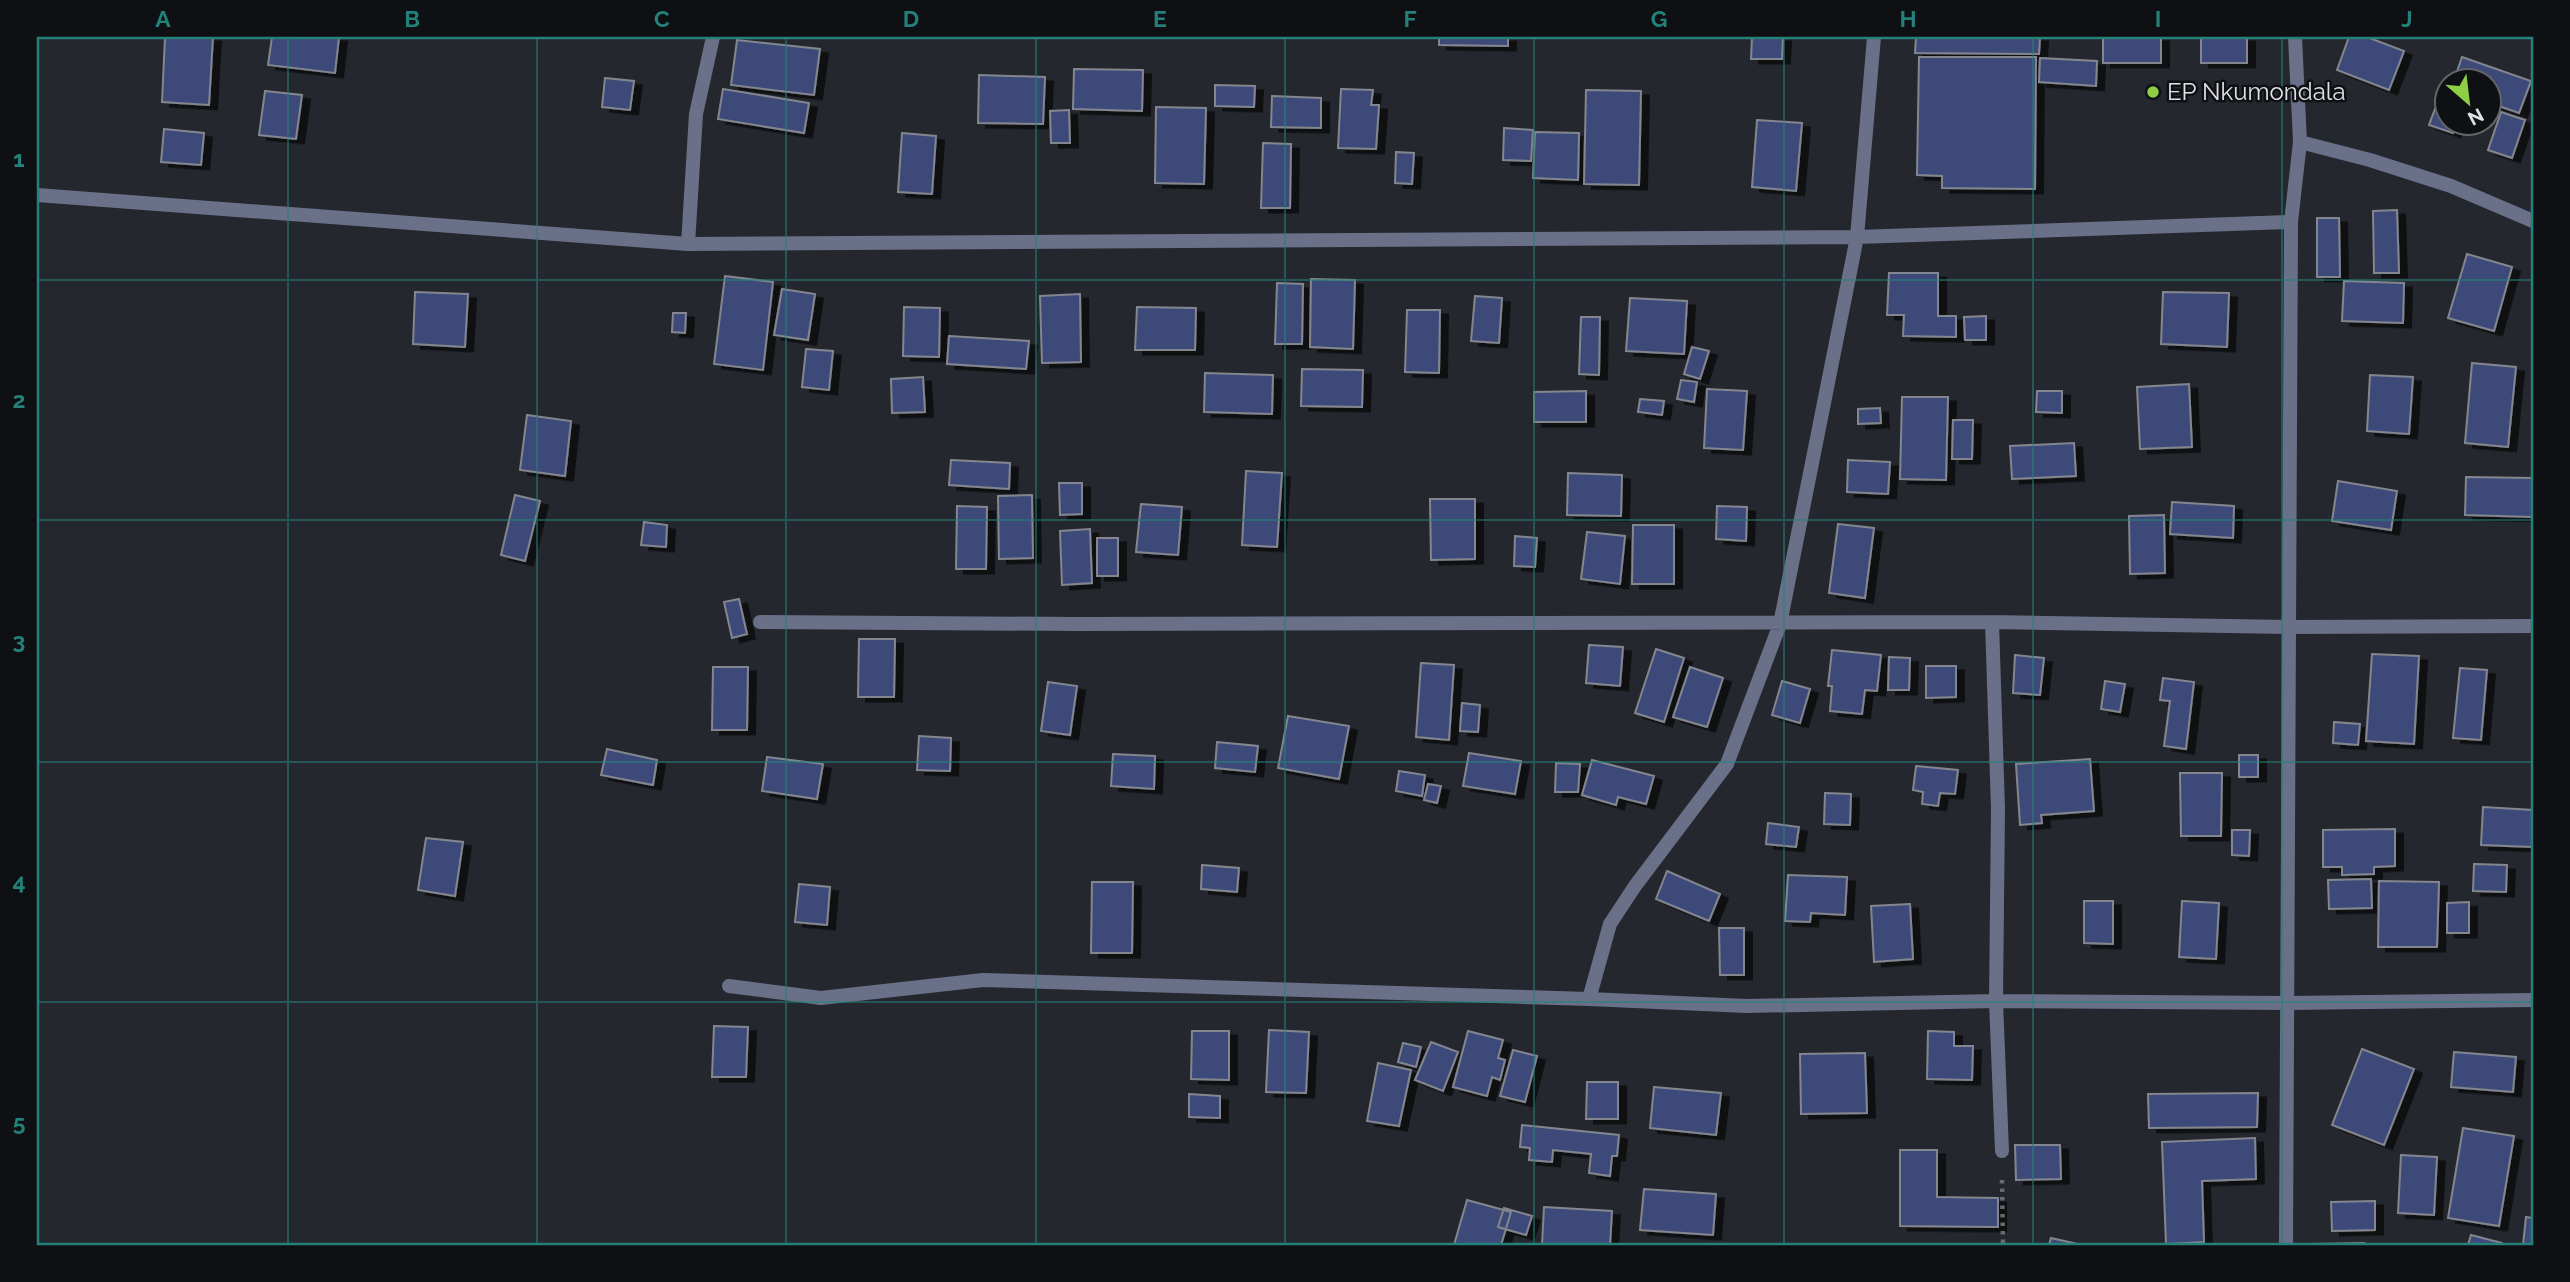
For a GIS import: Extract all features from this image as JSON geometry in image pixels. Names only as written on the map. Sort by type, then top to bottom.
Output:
[{"type":"street","points":[[688,244],[696,114],[713,37]]},
{"type":"street","points":[[1589,999],[1610,924],[1635,886],[1727,764],[1780,624],[1857,237],[1874,37]]},
{"type":"street","points":[[2286,1245],[2291,222],[2300,142],[2295,37]]},
{"type":"street","points":[[2300,142],[2370,160],[2451,186],[2533,220]]},
{"type":"street","points":[[37,195],[688,244],[1857,237],[2291,222]]},
{"type":"street","points":[[760,622],[1992,622],[2288,627],[2533,626]]},
{"type":"street","points":[[1992,622],[1998,809],[1996,1001],[2002,1151]]},
{"type":"street","points":[[729,986],[821,998],[983,980],[1747,1006],[1996,1001],[2287,1003],[2533,1000]]},
{"type":"path","points":[[2002,1151],[2003,1245]]},
{"type":"building","points":[[165,37],[213,37],[209,105],[162,102]]},
{"type":"building","points":[[272,37],[339,37],[335,73],[268,65]]},
{"type":"building","points":[[1439,37],[1508,37],[1508,46],[1439,45]]},
{"type":"building","points":[[1752,37],[1783,37],[1782,59],[1751,59]]},
{"type":"building","points":[[1916,37],[2040,37],[2039,54],[1915,53]]},
{"type":"building","points":[[2103,37],[2161,37],[2161,63],[2103,63]]},
{"type":"building","points":[[2201,37],[2247,37],[2247,63],[2201,63]]},
{"type":"building","points":[[2349,37],[2367,37],[2404,51],[2389,90],[2337,70]]},
{"type":"building","points":[[737,40],[820,49],[814,95],[731,85]]},
{"type":"building","points":[[1919,57],[2036,57],[2035,189],[1942,188],[1942,176],[1917,175]]},
{"type":"building","points":[[2462,57],[2488,66],[2459,66]]},
{"type":"building","points":[[2040,58],[2097,61],[2096,86],[2039,82]]},
{"type":"building","points":[[1074,69],[1143,70],[1142,111],[1073,109]]},
{"type":"building","points":[[2504,72],[2531,81],[2519,113],[2504,108]]},
{"type":"building","points":[[979,75],[1045,77],[1043,124],[978,123]]},
{"type":"building","points":[[605,78],[634,81],[630,110],[602,107]]},
{"type":"building","points":[[1215,85],[1255,86],[1254,107],[1215,106]]},
{"type":"building","points":[[723,89],[809,103],[804,133],[718,119]]},
{"type":"building","points":[[1341,89],[1373,90],[1371,105],[1379,105],[1376,149],[1338,148]]},
{"type":"building","points":[[1586,90],[1641,91],[1639,185],[1584,184]]},
{"type":"building","points":[[265,91],[302,95],[296,139],[259,135]]},
{"type":"building","points":[[1272,96],[1321,98],[1321,128],[1271,127]]},
{"type":"building","points":[[1156,107],[1206,108],[1204,184],[1155,183]]},
{"type":"building","points":[[1069,110],[1070,143],[1051,143],[1050,111]]},
{"type":"building","points":[[2434,112],[2434,127],[2429,125]]},
{"type":"building","points":[[2504,113],[2525,120],[2512,158],[2488,150],[2493,136],[2504,136]]},
{"type":"building","points":[[1757,120],[1802,123],[1796,191],[1752,187]]},
{"type":"building","points":[[1504,128],[1533,130],[1531,161],[1503,160]]},
{"type":"building","points":[[164,129],[204,133],[201,165],[161,162]]},
{"type":"building","points":[[1535,132],[1579,133],[1578,180],[1533,178]]},
{"type":"building","points":[[902,133],[936,136],[932,194],[898,192]]},
{"type":"building","points":[[1263,143],[1291,144],[1290,208],[1261,208]]},
{"type":"building","points":[[1396,152],[1414,153],[1412,184],[1395,183]]},
{"type":"building","points":[[2397,210],[2399,273],[2374,273],[2373,211]]},
{"type":"building","points":[[2317,218],[2339,218],[2340,277],[2317,277]]},
{"type":"building","points":[[2467,254],[2512,267],[2494,331],[2448,318]]},
{"type":"building","points":[[1889,273],[1938,273],[1938,316],[1956,316],[1956,337],[1903,336],[1904,315],[1887,315]]},
{"type":"building","points":[[725,276],[773,282],[763,370],[714,364]]},
{"type":"building","points":[[1311,279],[1355,280],[1353,349],[1310,347]]},
{"type":"building","points":[[2344,281],[2404,283],[2403,323],[2342,321]]},
{"type":"building","points":[[1277,283],[1303,284],[1302,344],[1275,344]]},
{"type":"building","points":[[782,289],[815,294],[808,340],[774,335]]},
{"type":"building","points":[[415,292],[468,294],[465,347],[413,344]]},
{"type":"building","points":[[2163,292],[2229,293],[2227,347],[2161,344]]},
{"type":"building","points":[[1080,294],[1081,362],[1042,363],[1040,296]]},
{"type":"building","points":[[1475,296],[1502,298],[1499,343],[1471,341]]},
{"type":"building","points":[[1630,298],[1687,301],[1684,354],[1626,351]]},
{"type":"building","points":[[904,307],[940,308],[939,357],[903,356]]},
{"type":"building","points":[[1137,307],[1196,308],[1195,350],[1135,350]]},
{"type":"building","points":[[1407,310],[1440,310],[1439,373],[1405,372]]},
{"type":"building","points":[[673,313],[686,313],[685,333],[672,332]]},
{"type":"building","points":[[1986,316],[1986,340],[1965,340],[1964,317]]},
{"type":"building","points":[[1581,317],[1600,317],[1599,375],[1579,374]]},
{"type":"building","points":[[949,336],[1029,341],[1026,369],[947,364]]},
{"type":"building","points":[[1692,347],[1709,351],[1700,379],[1684,374]]},
{"type":"building","points":[[806,349],[833,351],[829,390],[802,387]]},
{"type":"building","points":[[2472,363],[2516,367],[2508,447],[2465,443]]},
{"type":"building","points":[[1302,369],[1363,370],[1362,407],[1301,406]]},
{"type":"building","points":[[1205,373],[1273,375],[1272,414],[1204,412]]},
{"type":"building","points":[[2370,375],[2413,377],[2409,434],[2367,431]]},
{"type":"building","points":[[923,377],[925,412],[892,413],[891,379]]},
{"type":"building","points":[[1681,380],[1697,382],[1694,402],[1677,399]]},
{"type":"building","points":[[2189,384],[2192,447],[2140,449],[2137,387]]},
{"type":"building","points":[[1707,389],[1747,391],[1743,450],[1704,448]]},
{"type":"building","points":[[1586,391],[1586,422],[1534,422],[1534,392]]},
{"type":"building","points":[[2037,391],[2062,391],[2062,413],[2036,412]]},
{"type":"building","points":[[1902,397],[1948,397],[1946,480],[1900,479]]},
{"type":"building","points":[[1640,399],[1664,401],[1662,415],[1638,412]]},
{"type":"building","points":[[1880,408],[1881,423],[1858,424],[1858,409]]},
{"type":"building","points":[[527,415],[571,421],[565,476],[520,470]]},
{"type":"building","points":[[1953,420],[1973,420],[1972,459],[1952,459]]},
{"type":"building","points":[[2074,443],[2076,476],[2012,479],[2010,446]]},
{"type":"building","points":[[951,460],[1010,463],[1009,489],[949,485]]},
{"type":"building","points":[[1848,460],[1890,462],[1888,494],[1847,492]]},
{"type":"building","points":[[1246,471],[1282,473],[1277,547],[1242,545]]},
{"type":"building","points":[[1568,473],[1622,475],[1621,516],[1567,515]]},
{"type":"building","points":[[2466,477],[2533,478],[2532,517],[2465,515]]},
{"type":"building","points":[[2338,481],[2397,491],[2391,530],[2332,521]]},
{"type":"building","points":[[1059,483],[1082,483],[1082,514],[1060,515]]},
{"type":"building","points":[[515,495],[540,501],[525,561],[501,555]]},
{"type":"building","points":[[1032,495],[1033,558],[999,559],[998,496]]},
{"type":"building","points":[[1430,499],[1475,499],[1475,559],[1431,560]]},
{"type":"building","points":[[2172,502],[2234,506],[2233,538],[2170,534]]},
{"type":"building","points":[[1141,504],[1182,507],[1178,555],[1136,552]]},
{"type":"building","points":[[957,506],[987,507],[986,569],[956,569]]},
{"type":"building","points":[[1717,506],[1747,507],[1746,541],[1716,539]]},
{"type":"building","points":[[2164,515],[2165,573],[2130,574],[2129,516]]},
{"type":"building","points":[[644,522],[667,525],[666,547],[641,545]]},
{"type":"building","points":[[1838,524],[1874,528],[1865,598],[1829,593]]},
{"type":"building","points":[[1633,525],[1674,525],[1674,584],[1632,584]]},
{"type":"building","points":[[1090,529],[1092,583],[1062,585],[1060,531]]},
{"type":"building","points":[[1587,532],[1625,536],[1620,584],[1581,579]]},
{"type":"building","points":[[1515,536],[1537,538],[1535,567],[1514,566]]},
{"type":"building","points":[[1097,538],[1118,538],[1118,576],[1097,576]]},
{"type":"building","points":[[739,599],[747,634],[732,638],[724,602]]},
{"type":"building","points":[[859,639],[895,639],[894,697],[858,697]]},
{"type":"building","points":[[1589,645],[1623,647],[1620,686],[1586,683]]},
{"type":"building","points":[[1656,649],[1684,658],[1664,722],[1635,713]]},
{"type":"building","points":[[1832,650],[1881,655],[1877,691],[1865,690],[1862,714],[1830,711],[1832,686],[1828,686]]},
{"type":"building","points":[[2372,654],[2419,656],[2414,744],[2366,741]]},
{"type":"building","points":[[2015,655],[2044,658],[2040,695],[2013,693]]},
{"type":"building","points":[[1889,657],[1910,658],[1909,690],[1888,690]]},
{"type":"building","points":[[1421,663],[1454,665],[1449,740],[1416,737]]},
{"type":"building","points":[[1926,666],[1956,666],[1956,697],[1926,698]]},
{"type":"building","points":[[713,667],[748,667],[747,730],[712,730]]},
{"type":"building","points":[[1690,667],[1723,678],[1707,727],[1673,717]]},
{"type":"building","points":[[2460,668],[2487,670],[2481,740],[2453,738]]},
{"type":"building","points":[[2163,678],[2194,682],[2186,749],[2164,746],[2170,701],[2160,700]]},
{"type":"building","points":[[1782,681],[1810,689],[1800,723],[1772,715]]},
{"type":"building","points":[[2105,681],[2125,684],[2120,712],[2101,709]]},
{"type":"building","points":[[1048,682],[1077,686],[1070,735],[1041,731]]},
{"type":"building","points":[[1462,703],[1480,705],[1478,732],[1460,731]]},
{"type":"building","points":[[1288,716],[1349,726],[1339,779],[1278,768]]},
{"type":"building","points":[[2334,722],[2360,724],[2358,745],[2333,743]]},
{"type":"building","points":[[919,736],[951,738],[950,771],[917,770]]},
{"type":"building","points":[[1217,742],[1258,746],[1255,772],[1215,768]]},
{"type":"building","points":[[607,749],[657,760],[653,785],[601,775]]},
{"type":"building","points":[[1469,753],[1521,761],[1515,794],[1463,786]]},
{"type":"building","points":[[1113,754],[1155,756],[1154,789],[1111,786]]},
{"type":"building","points":[[2239,755],[2258,755],[2258,777],[2239,777]]},
{"type":"building","points":[[767,757],[823,764],[817,799],[762,791]]},
{"type":"building","points":[[2090,759],[2094,811],[2041,815],[2042,823],[2020,825],[2016,764]]},
{"type":"building","points":[[1592,760],[1654,776],[1646,804],[1618,797],[1616,805],[1582,795]]},
{"type":"building","points":[[1556,763],[1580,764],[1578,792],[1555,792]]},
{"type":"building","points":[[1916,766],[1958,770],[1955,794],[1940,793],[1938,806],[1922,804],[1923,792],[1913,790]]},
{"type":"building","points":[[1399,771],[1425,775],[1422,796],[1396,791]]},
{"type":"building","points":[[2180,773],[2222,773],[2221,836],[2181,836]]},
{"type":"building","points":[[1428,784],[1441,786],[1437,803],[1424,800]]},
{"type":"building","points":[[1825,793],[1851,794],[1850,825],[1824,824]]},
{"type":"building","points":[[2483,807],[2533,810],[2533,847],[2481,845]]},
{"type":"building","points":[[1768,823],[1799,827],[1796,847],[1766,844]]},
{"type":"building","points":[[2395,829],[2395,866],[2374,867],[2374,874],[2342,875],[2342,867],[2323,867],[2323,830]]},
{"type":"building","points":[[2232,830],[2250,830],[2249,856],[2232,855]]},
{"type":"building","points":[[426,838],[463,842],[455,896],[418,890]]},
{"type":"building","points":[[2474,864],[2507,865],[2506,892],[2473,891]]},
{"type":"building","points":[[1202,865],[1239,868],[1237,892],[1201,889]]},
{"type":"building","points":[[1667,871],[1720,894],[1709,921],[1656,899]]},
{"type":"building","points":[[1788,875],[1847,877],[1845,915],[1811,913],[1810,922],[1785,921]]},
{"type":"building","points":[[2371,879],[2372,908],[2329,909],[2328,880]]},
{"type":"building","points":[[2379,881],[2439,882],[2437,947],[2378,947]]},
{"type":"building","points":[[1092,882],[1133,882],[1132,953],[1091,953]]},
{"type":"building","points":[[799,884],[830,887],[827,925],[795,922]]},
{"type":"building","points":[[2084,901],[2113,901],[2113,944],[2084,943]]},
{"type":"building","points":[[2182,901],[2219,903],[2216,959],[2179,957]]},
{"type":"building","points":[[2469,902],[2469,933],[2447,933],[2447,903]]},
{"type":"building","points":[[1910,904],[1913,959],[1874,962],[1871,906]]},
{"type":"building","points":[[1719,928],[1744,928],[1744,975],[1720,975]]},
{"type":"building","points":[[714,1026],[748,1027],[746,1077],[712,1077]]},
{"type":"building","points":[[1269,1030],[1309,1032],[1306,1093],[1266,1092]]},
{"type":"building","points":[[1192,1031],[1229,1031],[1229,1080],[1191,1079]]},
{"type":"building","points":[[1468,1031],[1503,1040],[1498,1058],[1505,1060],[1500,1080],[1492,1077],[1487,1096],[1453,1087]]},
{"type":"building","points":[[1928,1031],[1954,1032],[1954,1046],[1973,1046],[1972,1080],[1927,1079]]},
{"type":"building","points":[[1431,1042],[1458,1052],[1443,1091],[1415,1080]]},
{"type":"building","points":[[1403,1043],[1421,1047],[1416,1067],[1398,1062]]},
{"type":"building","points":[[2362,1049],[2414,1069],[2384,1145],[2332,1125]]},
{"type":"building","points":[[1513,1050],[1537,1056],[1525,1102],[1500,1096]]},
{"type":"building","points":[[2454,1052],[2516,1057],[2513,1092],[2451,1087]]},
{"type":"building","points":[[1865,1053],[1867,1113],[1801,1114],[1800,1054]]},
{"type":"building","points":[[1378,1063],[1411,1070],[1399,1126],[1367,1121]]},
{"type":"building","points":[[1587,1082],[1618,1082],[1618,1119],[1586,1119]]},
{"type":"building","points":[[1654,1087],[1721,1093],[1716,1135],[1650,1128]]},
{"type":"building","points":[[2258,1093],[2257,1127],[2149,1128],[2148,1094]]},
{"type":"building","points":[[1189,1094],[1220,1096],[1220,1118],[1189,1117]]},
{"type":"building","points":[[1522,1125],[1619,1135],[1617,1156],[1612,1156],[1610,1176],[1589,1173],[1591,1154],[1553,1150],[1552,1162],[1529,1160],[1530,1148],[1520,1147]]},
{"type":"building","points":[[2463,1128],[2514,1136],[2499,1226],[2448,1218]]},
{"type":"building","points":[[2255,1138],[2256,1179],[2202,1181],[2204,1242],[2166,1244],[2162,1142]]},
{"type":"building","points":[[2015,1145],[2060,1145],[2061,1179],[2016,1180]]},
{"type":"building","points":[[1900,1150],[1937,1150],[1937,1197],[1998,1198],[1998,1227],[1900,1226]]},
{"type":"building","points":[[2401,1155],[2437,1157],[2434,1215],[2398,1213]]},
{"type":"building","points":[[1644,1189],[1716,1194],[1713,1235],[1640,1230]]},
{"type":"building","points":[[1467,1200],[1511,1212],[1501,1245],[1454,1245]]},
{"type":"building","points":[[2375,1201],[2375,1230],[2332,1231],[2331,1202]]},
{"type":"building","points":[[1544,1207],[1612,1211],[1610,1245],[1542,1245]]},
{"type":"building","points":[[1504,1208],[1532,1216],[1526,1235],[1498,1227]]},
{"type":"building","points":[[2526,1217],[2533,1218],[2533,1245],[2523,1245]]},
{"type":"building","points":[[2471,1235],[2502,1243],[2502,1245],[2468,1245]]},
{"type":"building","points":[[2051,1238],[2082,1245],[2049,1245]]},
{"type":"building","points":[[2314,1244],[2364,1245],[2314,1245]]},
{"type":"place","name":"EP Nkumondala","points":[[2153,92]]}]
